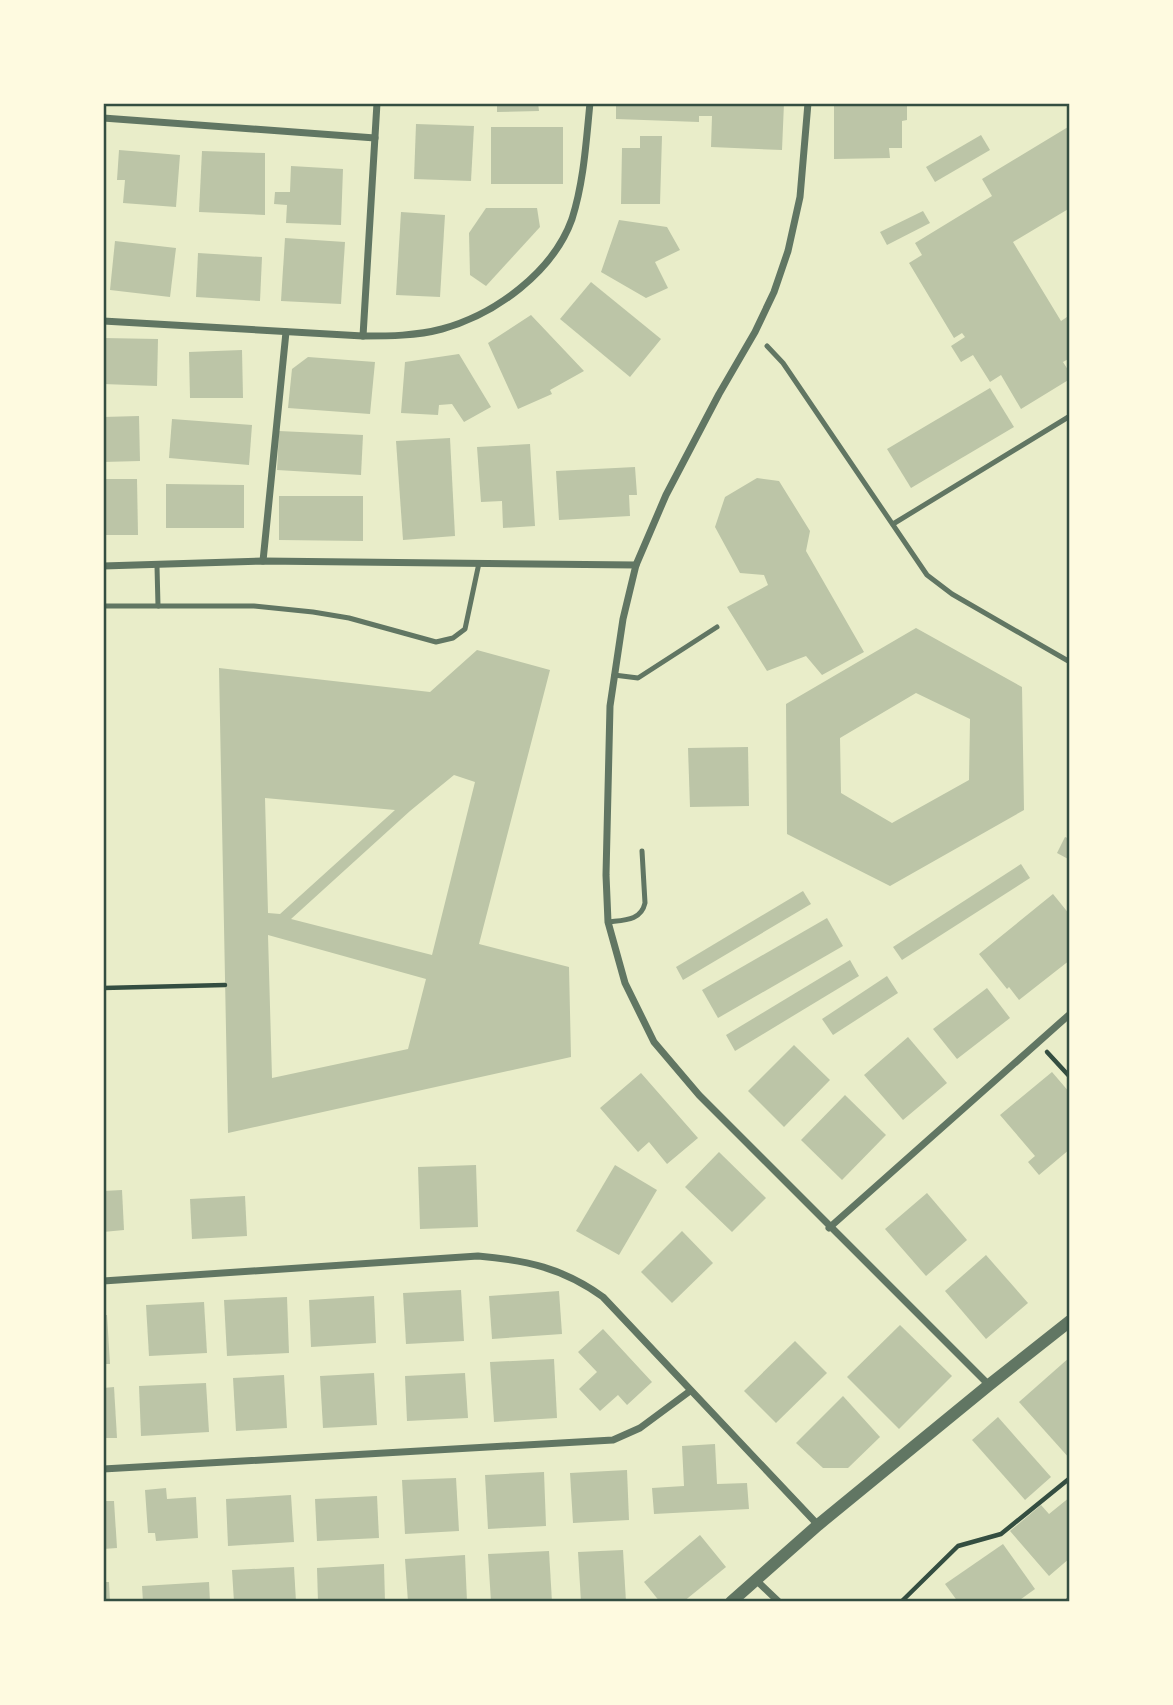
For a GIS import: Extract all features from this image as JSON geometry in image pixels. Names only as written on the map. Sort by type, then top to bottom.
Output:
[{"type":"street","points":[[363,336],[377,103]]},
{"type":"street","points":[[103,321],[363,336],[404,335],[443,329],[475,316],[508,298],[540,270],[561,243],[582,182],[590,103]]},
{"type":"street","points":[[808,103],[800,197],[788,251],[774,292],[666,495],[636,565],[623,619],[610,706],[606,874],[608,922],[625,983],[654,1042],[699,1095],[829,1228],[989,1385]]},
{"type":"street","points":[[103,118],[375,138]]},
{"type":"street","points":[[263,561],[286,332]]},
{"type":"street","points":[[103,566],[263,561],[636,565]]},
{"type":"street","points":[[829,1228],[1070,1014]]},
{"type":"street","points":[[103,1281],[478,1256],[510,1259],[543,1267],[580,1280],[603,1297],[818,1525]]},
{"type":"street","points":[[731,1602],[818,1525],[1070,1321]]},
{"type":"street","points":[[103,1469],[613,1440],[640,1428],[690,1391]]},
{"type":"street","points":[[757,1581],[779,1602]]},
{"type":"lane","points":[[768,346],[783,363],[927,575],[952,594],[1070,662]]},
{"type":"lane","points":[[893,524],[1070,416]]},
{"type":"lane","points":[[103,606],[254,606],[313,612],[349,618],[436,642],[453,638],[465,629],[479,563]]},
{"type":"lane","points":[[157,566],[158,606]]},
{"type":"lane","points":[[614,675],[638,678],[717,626]]},
{"type":"lane","points":[[608,922],[639,916],[643,911],[645,903],[642,850]]},
{"type":"path","points":[[103,988],[225,985]]},
{"type":"path","points":[[1037,1042],[1070,1077]]},
{"type":"path","points":[[901,1602],[958,1546],[1001,1534],[1070,1478]]},
{"type":"building","points":[[497,103],[538,103],[539,111],[497,112]]},
{"type":"building","points":[[616,103],[784,103],[782,150],[711,147],[712,116],[699,116],[699,122],[616,119]]},
{"type":"building","points":[[834,103],[907,103],[907,120],[902,121],[902,148],[889,148],[890,158],[834,159]]},
{"type":"building","points":[[416,124],[474,126],[471,181],[414,179]]},
{"type":"building","points":[[491,127],[563,127],[563,184],[491,184]]},
{"type":"building","points":[[1068,127],[1070,208],[1013,242],[1061,321],[1070,315],[1070,358],[1063,362],[1070,373],[1070,379],[1021,409],[1001,375],[990,382],[973,355],[961,362],[951,346],[965,337],[962,333],[954,338],[909,263],[922,255],[915,243],[992,196],[982,179]]},
{"type":"building","points":[[981,135],[990,150],[935,182],[926,167]]},
{"type":"building","points":[[640,136],[662,136],[660,204],[621,204],[622,148],[640,148]]},
{"type":"building","points":[[119,150],[180,155],[176,207],[123,203],[125,180],[117,180]]},
{"type":"building","points":[[202,151],[265,153],[265,215],[199,212]]},
{"type":"building","points":[[291,166],[343,169],[341,225],[286,223],[287,205],[274,204],[275,192],[290,192]]},
{"type":"building","points":[[486,208],[537,208],[540,227],[486,286],[470,275],[469,233]]},
{"type":"building","points":[[923,211],[930,223],[887,245],[880,232]]},
{"type":"building","points":[[401,212],[445,215],[440,297],[396,295]]},
{"type":"building","points":[[619,220],[667,227],[680,250],[655,262],[668,288],[646,298],[601,272]]},
{"type":"building","points":[[285,238],[345,242],[341,304],[281,301]]},
{"type":"building","points":[[115,241],[176,248],[170,297],[110,290]]},
{"type":"building","points":[[198,253],[262,257],[260,301],[196,297]]},
{"type":"building","points":[[591,282],[661,339],[630,377],[560,319]]},
{"type":"building","points":[[531,315],[584,371],[550,390],[552,394],[518,409],[488,343]]},
{"type":"building","points":[[103,338],[158,339],[157,386],[103,384]]},
{"type":"building","points":[[242,350],[243,398],[190,398],[189,352]]},
{"type":"building","points":[[459,354],[491,407],[464,422],[452,404],[439,405],[438,415],[401,413],[405,362]]},
{"type":"building","points":[[308,357],[375,362],[370,414],[288,408],[292,369]]},
{"type":"building","points":[[990,388],[1014,427],[911,488],[887,449]]},
{"type":"building","points":[[139,416],[140,461],[103,462],[103,417]]},
{"type":"building","points":[[172,419],[252,425],[249,465],[169,458]]},
{"type":"building","points":[[279,431],[363,435],[361,475],[277,470]]},
{"type":"building","points":[[450,438],[455,536],[403,540],[396,441]]},
{"type":"building","points":[[530,444],[535,526],[503,528],[502,501],[481,502],[477,447]]},
{"type":"building","points":[[635,467],[637,495],[629,495],[630,516],[559,520],[556,471]]},
{"type":"building","points":[[757,478],[779,481],[810,531],[806,551],[864,652],[822,675],[806,656],[767,671],[727,607],[768,585],[764,575],[740,573],[715,527],[725,497]]},
{"type":"building","points":[[103,479],[137,479],[138,535],[103,535]]},
{"type":"building","points":[[166,484],[244,485],[244,528],[166,528]]},
{"type":"building","points":[[279,496],[363,496],[363,541],[279,540]]},
{"type":"building","points":[[916,628],[1022,687],[1024,810],[890,886],[787,834],[786,704]],"holes":[[[916,693],[970,719],[969,780],[892,823],[841,793],[840,738]]]},
{"type":"building","points":[[477,650],[550,670],[479,944],[569,967],[571,1057],[228,1133],[219,668],[430,692]],"holes":[[[454,775],[475,782],[432,955],[291,919],[410,811]],[[265,798],[395,810],[280,914],[268,913]],[[268,935],[426,979],[408,1049],[272,1078]]]},
{"type":"building","points":[[748,747],[749,806],[690,807],[688,748]]},
{"type":"building","points":[[1065,837],[1070,839],[1070,860],[1057,853]]},
{"type":"building","points":[[1021,864],[1030,878],[902,960],[893,947]]},
{"type":"building","points":[[803,891],[811,904],[683,980],[676,967]]},
{"type":"building","points":[[1053,894],[1070,915],[1070,960],[1019,1000],[979,954]]},
{"type":"building","points":[[827,918],[843,946],[718,1018],[702,990]]},
{"type":"building","points":[[850,960],[859,976],[735,1051],[726,1035]]},
{"type":"building","points":[[887,976],[898,993],[833,1035],[822,1019]]},
{"type":"building","points":[[987,988],[1010,1018],[957,1059],[933,1029]]},
{"type":"building","points":[[908,1037],[947,1083],[903,1120],[864,1075]]},
{"type":"building","points":[[794,1045],[830,1080],[784,1127],[748,1091]]},
{"type":"building","points":[[1052,1072],[1070,1093],[1070,1149],[1039,1175],[1028,1162],[1035,1156],[1000,1115]]},
{"type":"building","points":[[641,1073],[698,1138],[667,1164],[649,1142],[638,1152],[600,1108]]},
{"type":"building","points":[[845,1095],[886,1135],[842,1180],[801,1140]]},
{"type":"building","points":[[719,1152],[766,1198],[732,1232],[685,1187]]},
{"type":"building","points":[[476,1165],[478,1227],[420,1229],[418,1167]]},
{"type":"building","points":[[615,1165],[657,1190],[619,1255],[576,1231]]},
{"type":"building","points":[[122,1190],[124,1230],[103,1232],[103,1191]]},
{"type":"building","points":[[927,1193],[967,1240],[926,1276],[885,1229]]},
{"type":"building","points":[[245,1196],[247,1236],[192,1239],[190,1199]]},
{"type":"building","points":[[682,1231],[713,1263],[672,1303],[641,1272]]},
{"type":"building","points":[[986,1255],[1028,1303],[986,1339],[945,1291]]},
{"type":"building","points":[[461,1290],[464,1341],[406,1344],[403,1293]]},
{"type":"building","points":[[559,1291],[562,1334],[492,1339],[489,1296]]},
{"type":"building","points":[[374,1296],[376,1343],[311,1347],[309,1300]]},
{"type":"building","points":[[287,1297],[289,1353],[227,1356],[224,1300]]},
{"type":"building","points":[[204,1302],[207,1353],[149,1356],[146,1305]]},
{"type":"building","points":[[103,1315],[107,1315],[110,1364],[103,1364]]},
{"type":"building","points":[[900,1325],[952,1376],[899,1429],[847,1377]]},
{"type":"building","points":[[603,1329],[652,1382],[627,1405],[618,1395],[600,1411],[579,1389],[597,1372],[578,1352]]},
{"type":"building","points":[[795,1341],[827,1373],[776,1423],[744,1391]]},
{"type":"building","points":[[1070,1357],[1070,1459],[1019,1402]]},
{"type":"building","points":[[554,1359],[557,1418],[494,1422],[490,1362]]},
{"type":"building","points":[[374,1373],[377,1425],[323,1428],[320,1376]]},
{"type":"building","points":[[465,1373],[468,1418],[407,1421],[405,1376]]},
{"type":"building","points":[[284,1375],[287,1428],[236,1431],[233,1378]]},
{"type":"building","points":[[206,1383],[209,1432],[141,1436],[139,1386]]},
{"type":"building","points":[[114,1387],[117,1438],[103,1438],[103,1388]]},
{"type":"building","points":[[843,1396],[880,1437],[848,1468],[823,1468],[796,1443]]},
{"type":"building","points":[[998,1417],[1051,1477],[1025,1500],[972,1440]]},
{"type":"building","points":[[715,1444],[717,1484],[747,1483],[749,1509],[654,1514],[652,1488],[684,1486],[682,1446]]},
{"type":"building","points":[[627,1470],[629,1520],[573,1523],[570,1473]]},
{"type":"building","points":[[544,1472],[546,1526],[488,1529],[485,1475]]},
{"type":"building","points":[[456,1478],[459,1531],[405,1534],[402,1480]]},
{"type":"building","points":[[166,1488],[167,1499],[196,1497],[198,1538],[156,1541],[155,1533],[148,1533],[145,1490]]},
{"type":"building","points":[[291,1495],[294,1542],[228,1546],[226,1499]]},
{"type":"building","points":[[377,1496],[379,1538],[317,1541],[315,1499]]},
{"type":"building","points":[[1070,1497],[1070,1558],[1049,1576],[1010,1531],[1041,1505],[1049,1514]]},
{"type":"building","points":[[103,1501],[114,1501],[117,1548],[103,1549]]},
{"type":"building","points":[[700,1535],[726,1567],[683,1602],[660,1602],[644,1582]]},
{"type":"building","points":[[1003,1544],[1035,1589],[1017,1602],[958,1602],[945,1584]]},
{"type":"building","points":[[623,1550],[626,1602],[581,1602],[578,1552]]},
{"type":"building","points":[[549,1551],[552,1602],[491,1602],[488,1554]]},
{"type":"building","points":[[465,1555],[467,1602],[408,1602],[405,1559]]},
{"type":"building","points":[[384,1564],[385,1602],[318,1602],[317,1568]]},
{"type":"building","points":[[294,1567],[296,1602],[234,1602],[232,1570]]},
{"type":"building","points":[[103,1582],[109,1582],[110,1602],[103,1602]]},
{"type":"building","points":[[209,1582],[210,1602],[143,1602],[142,1586]]}]
